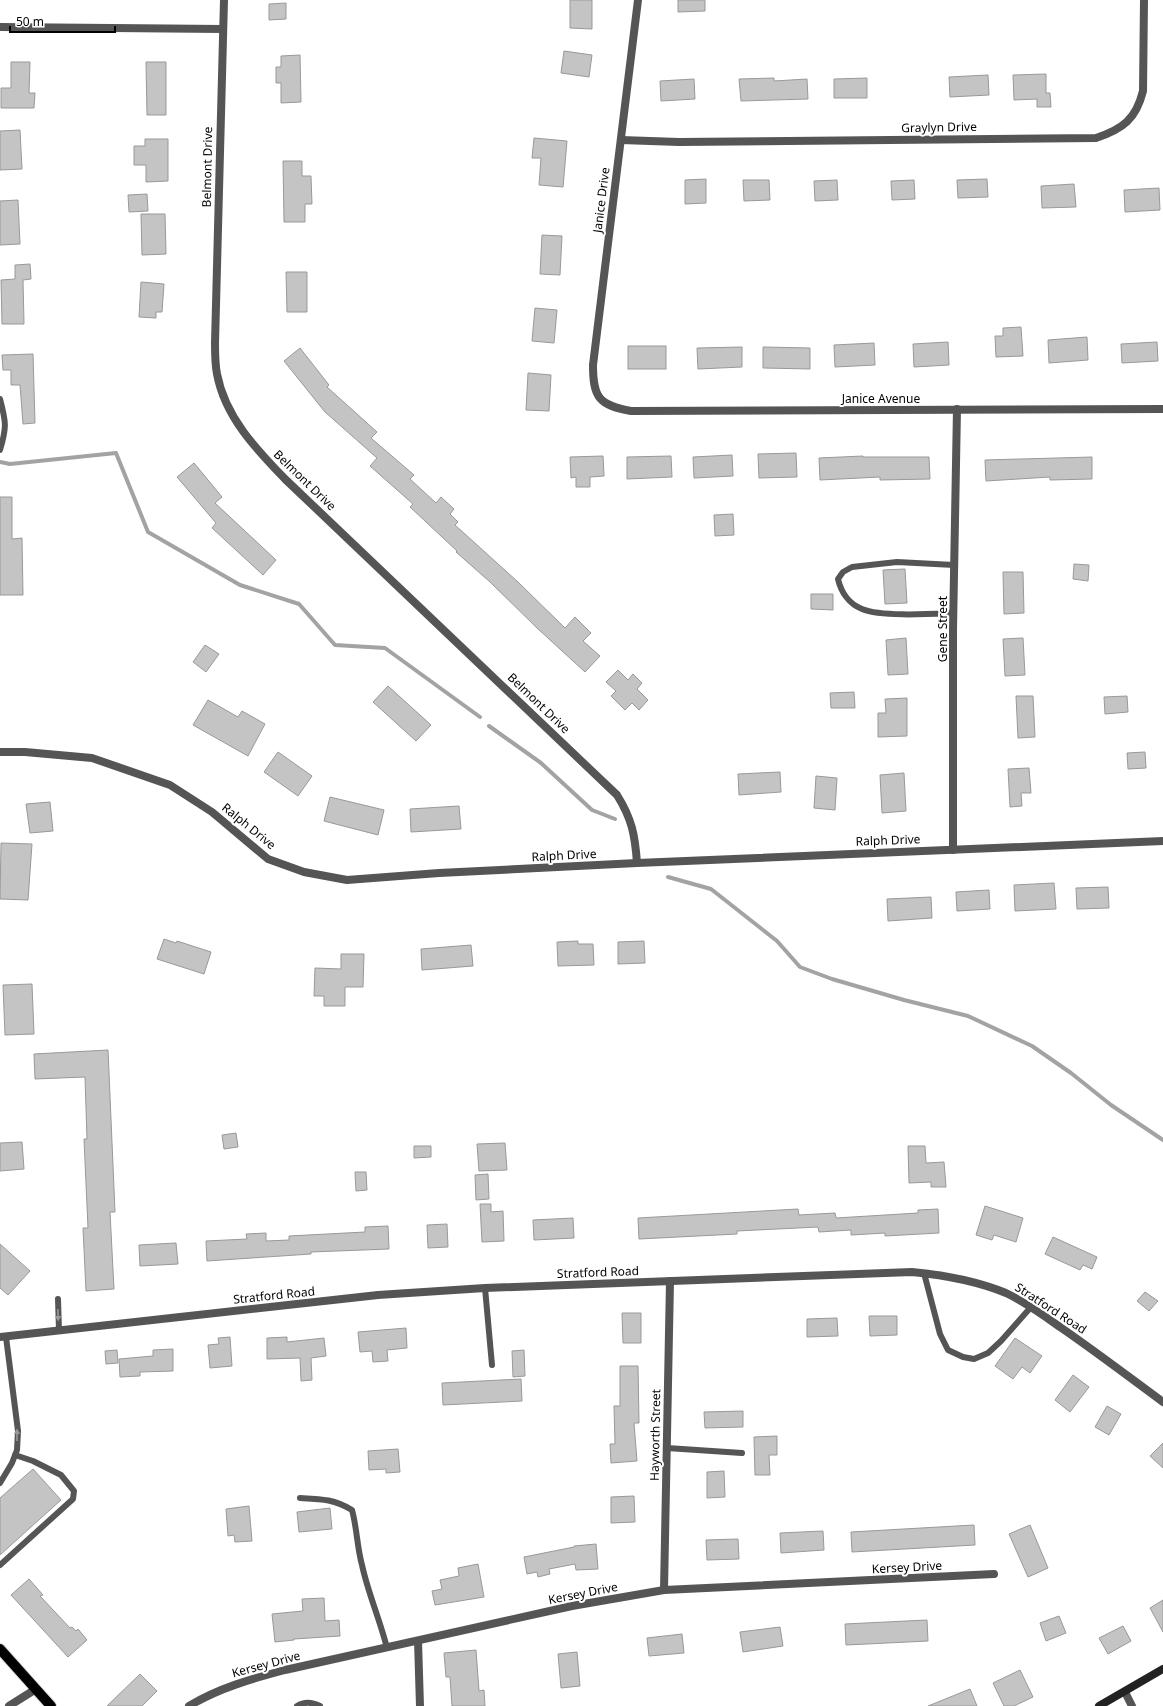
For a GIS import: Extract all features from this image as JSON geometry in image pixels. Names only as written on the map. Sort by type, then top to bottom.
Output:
[{"type":"main road","points":[[0,1649],[51,1706]]},
{"type":"main road","points":[[1099,1706],[1163,1669]]},
{"type":"street","name":"Belmont Drive","points":[[224,0],[215,343],[217,375],[228,407],[250,442],[285,479],[617,795],[627,811],[633,829],[637,863]]},
{"type":"street","name":"Janice Drive","points":[[601,401],[593,384],[593,365],[638,0]]},
{"type":"street","name":"Graylyn Drive","points":[[621,140],[679,142],[1096,138],[1122,127],[1132,116],[1140,102],[1143,91],[1144,0]]},
{"type":"street","points":[[0,28],[223,29]]},
{"type":"street","name":"Janice Avenue","points":[[601,401],[614,408],[631,411],[1163,409]]},
{"type":"street","name":"Gene Street","points":[[953,850],[954,565],[957,410]]},
{"type":"street","name":"Ralph Drive","points":[[0,752],[25,752],[92,758],[170,785],[212,812],[268,858],[304,872],[346,880],[439,873],[637,863],[1163,841]]},
{"type":"street","name":"Stratford Road","points":[[3,1337],[378,1295],[485,1288],[844,1274],[924,1273],[969,1281],[1006,1293],[1031,1307],[1163,1402]]},
{"type":"street","name":"Hayworth Street","points":[[664,1590],[670,1281]]},
{"type":"street","name":"Kersey Drive","points":[[189,1706],[209,1694],[240,1682],[572,1606],[664,1590],[994,1574]]},
{"type":"street","points":[[418,1641],[420,1706]]},
{"type":"street","points":[[9,1706],[36,1689]]},
{"type":"street","points":[[1125,1692],[1132,1706]]},
{"type":"lane","points":[[0,399],[6,425],[6,433],[0,450]]},
{"type":"lane","points":[[954,565],[897,562],[870,564],[852,567],[843,572],[838,579],[840,590],[848,600],[861,609],[890,613],[954,613]]},
{"type":"lane","points":[[924,1273],[940,1334],[948,1350],[963,1358],[974,1359],[988,1353],[1001,1341],[1031,1307]]},
{"type":"lane","points":[[485,1288],[492,1365]]},
{"type":"lane","points":[[58,1299],[59,1330]]},
{"type":"lane","points":[[0,1483],[4,1478],[17,1450],[18,1431],[3,1337]]},
{"type":"lane","points":[[667,1448],[742,1453]]},
{"type":"lane","points":[[0,1565],[73,1499],[74,1491],[61,1475],[33,1461],[15,1455]]},
{"type":"lane","points":[[300,1498],[323,1499],[339,1502],[352,1510],[356,1524],[362,1566],[387,1648]]},
{"type":"lane","points":[[297,1706],[304,1702],[310,1702],[320,1706]]},
{"type":"building","points":[[570,0],[592,0],[592,29],[570,28]]},
{"type":"building","points":[[678,0],[705,0],[705,11],[678,12]]},
{"type":"building","points":[[286,3],[286,19],[269,20],[269,4]]},
{"type":"building","points":[[564,51],[592,55],[589,77],[561,73]]},
{"type":"building","points":[[300,55],[301,102],[281,103],[281,83],[276,83],[276,67],[281,67],[281,56]]},
{"type":"building","points":[[11,62],[30,62],[29,93],[35,93],[34,108],[1,108],[1,88],[11,88]]},
{"type":"building","points":[[146,62],[166,62],[166,115],[147,115]]},
{"type":"building","points":[[1046,74],[1046,93],[1050,93],[1051,107],[1037,107],[1037,99],[1014,100],[1013,75]]},
{"type":"building","points":[[988,75],[989,95],[950,97],[949,77]]},
{"type":"building","points":[[774,78],[774,81],[807,79],[808,99],[741,101],[739,79]]},
{"type":"building","points":[[867,78],[867,98],[834,98],[834,79]]},
{"type":"building","points":[[694,79],[695,99],[661,101],[660,81]]},
{"type":"building","points":[[20,130],[22,169],[0,170],[0,131]]},
{"type":"building","points":[[534,138],[567,141],[563,187],[539,185],[541,158],[532,158]]},
{"type":"building","points":[[145,139],[168,139],[168,181],[146,182],[146,165],[134,165],[134,146],[145,146]]},
{"type":"building","points":[[283,161],[302,161],[302,176],[311,176],[312,204],[305,204],[305,222],[284,222]]},
{"type":"building","points":[[706,179],[706,203],[685,204],[685,180]]},
{"type":"building","points":[[987,179],[988,197],[958,198],[957,180]]},
{"type":"building","points":[[743,180],[769,180],[770,200],[744,201]]},
{"type":"building","points":[[837,180],[838,200],[815,201],[814,181]]},
{"type":"building","points":[[914,180],[915,199],[892,200],[891,181]]},
{"type":"building","points":[[1074,184],[1076,207],[1042,208],[1041,186]]},
{"type":"building","points":[[1159,188],[1160,210],[1125,212],[1124,190]]},
{"type":"building","points":[[147,194],[148,211],[129,212],[128,195]]},
{"type":"building","points":[[18,200],[20,244],[0,245],[0,201]]},
{"type":"building","points":[[141,214],[165,214],[166,254],[142,255]]},
{"type":"building","points":[[542,235],[562,236],[560,275],[540,274]]},
{"type":"building","points":[[30,264],[31,279],[23,280],[24,324],[2,324],[1,280],[15,279],[15,265]]},
{"type":"building","points":[[286,272],[307,272],[307,312],[287,312]]},
{"type":"building","points":[[141,282],[164,284],[162,312],[156,312],[156,318],[139,317]]},
{"type":"building","points":[[535,308],[557,310],[554,343],[532,341]]},
{"type":"building","points":[[1021,327],[1023,356],[996,357],[995,336],[1003,336],[1003,328]]},
{"type":"building","points":[[1087,337],[1088,360],[1049,363],[1048,340]]},
{"type":"building","points":[[948,342],[949,365],[914,367],[913,344]]},
{"type":"building","points":[[1157,342],[1158,361],[1122,363],[1121,344]]},
{"type":"building","points":[[874,343],[875,365],[835,367],[834,345]]},
{"type":"building","points":[[628,346],[666,346],[666,369],[628,369]]},
{"type":"building","points":[[742,347],[742,367],[698,369],[697,348]]},
{"type":"building","points":[[763,347],[810,348],[810,369],[763,368]]},
{"type":"building","points":[[300,348],[329,385],[327,387],[377,432],[371,438],[414,475],[410,479],[436,503],[441,497],[454,509],[450,514],[458,522],[455,525],[518,582],[565,628],[575,617],[591,633],[583,641],[600,656],[585,672],[456,552],[457,551],[410,507],[413,504],[370,466],[377,458],[325,412],[284,361]]},
{"type":"building","points":[[33,354],[35,423],[23,424],[20,385],[11,385],[11,370],[3,370],[2,355]]},
{"type":"building","points":[[528,373],[551,375],[549,411],[526,410]]},
{"type":"building","points":[[796,453],[797,477],[759,478],[758,454]]},
{"type":"building","points":[[732,455],[733,476],[694,478],[693,457]]},
{"type":"building","points":[[603,456],[604,476],[590,477],[590,487],[576,487],[576,477],[571,478],[570,457]]},
{"type":"building","points":[[671,456],[672,477],[627,479],[627,457]]},
{"type":"building","points":[[863,456],[929,457],[930,479],[880,480],[880,477],[820,480],[819,458]]},
{"type":"building","points":[[1092,457],[1092,479],[1050,480],[1050,477],[986,481],[985,460]]},
{"type":"building","points":[[194,463],[222,497],[215,503],[276,560],[263,575],[212,528],[216,523],[177,477]]},
{"type":"building","points":[[0,497],[12,497],[12,539],[22,538],[23,595],[0,595]]},
{"type":"building","points":[[733,514],[734,535],[715,536],[714,515]]},
{"type":"building","points":[[1074,564],[1089,565],[1088,581],[1073,579]]},
{"type":"building","points":[[905,569],[907,603],[885,604],[883,570]]},
{"type":"building","points":[[1003,572],[1023,572],[1024,613],[1004,614]]},
{"type":"building","points":[[811,594],[833,594],[833,610],[811,609]]},
{"type":"building","points":[[906,638],[908,674],[888,675],[886,640]]},
{"type":"building","points":[[1023,638],[1025,675],[1005,676],[1003,639]]},
{"type":"building","points":[[205,645],[219,654],[206,672],[193,662]]},
{"type":"building","points":[[618,670],[628,680],[633,674],[642,683],[637,689],[648,700],[639,710],[632,703],[625,710],[611,696],[616,691],[606,682]]},
{"type":"building","points":[[388,686],[431,725],[416,741],[373,702]]},
{"type":"building","points":[[854,692],[855,708],[831,708],[830,693]]},
{"type":"building","points":[[1016,696],[1033,696],[1035,737],[1018,738]]},
{"type":"building","points":[[1127,696],[1128,712],[1105,714],[1104,697]]},
{"type":"building","points":[[907,698],[907,736],[878,737],[878,713],[886,713],[885,699]]},
{"type":"building","points":[[208,700],[238,717],[242,711],[265,724],[248,756],[193,725]]},
{"type":"building","points":[[278,752],[312,776],[298,796],[264,772]]},
{"type":"building","points":[[1145,752],[1146,768],[1128,769],[1127,753]]},
{"type":"building","points":[[1029,768],[1031,793],[1021,793],[1022,806],[1010,807],[1008,769]]},
{"type":"building","points":[[780,772],[781,792],[739,795],[738,774]]},
{"type":"building","points":[[904,773],[906,811],[882,813],[880,775]]},
{"type":"building","points":[[816,776],[837,778],[835,810],[814,808]]},
{"type":"building","points":[[330,797],[384,810],[378,835],[324,821]]},
{"type":"building","points":[[50,802],[53,831],[30,833],[26,804]]},
{"type":"building","points":[[459,806],[461,829],[411,832],[410,809]]},
{"type":"building","points":[[1,843],[32,844],[28,900],[0,899]]},
{"type":"building","points":[[1054,883],[1056,909],[1015,911],[1014,885]]},
{"type":"building","points":[[1108,887],[1109,908],[1077,909],[1076,888]]},
{"type":"building","points":[[989,890],[990,909],[957,911],[956,892]]},
{"type":"building","points":[[931,897],[932,918],[888,921],[887,899]]},
{"type":"building","points":[[164,939],[176,943],[177,941],[211,952],[204,974],[157,959]]},
{"type":"building","points":[[578,941],[578,944],[593,944],[594,965],[558,966],[557,942]]},
{"type":"building","points":[[644,941],[645,963],[618,964],[618,942]]},
{"type":"building","points":[[471,945],[473,966],[422,970],[421,949]]},
{"type":"building","points":[[341,954],[364,954],[363,987],[345,987],[345,1006],[324,1006],[324,996],[314,996],[315,968],[341,969]]},
{"type":"building","points":[[32,984],[34,1034],[5,1035],[3,985]]},
{"type":"building","points":[[108,1050],[115,1212],[110,1212],[114,1289],[86,1291],[83,1228],[88,1228],[84,1139],[87,1139],[85,1077],[35,1079],[34,1054]]},
{"type":"building","points":[[236,1133],[238,1147],[224,1149],[222,1135]]},
{"type":"building","points":[[22,1142],[24,1169],[0,1171],[0,1143]]},
{"type":"building","points":[[505,1143],[507,1170],[479,1171],[477,1144]]},
{"type":"building","points":[[414,1146],[431,1146],[431,1157],[414,1158]]},
{"type":"building","points":[[908,1146],[925,1146],[926,1163],[944,1162],[946,1187],[931,1187],[931,1182],[909,1183]]},
{"type":"building","points":[[355,1172],[366,1172],[367,1190],[356,1191]]},
{"type":"building","points":[[488,1174],[489,1199],[476,1200],[475,1175]]},
{"type":"building","points":[[480,1204],[491,1204],[491,1212],[503,1211],[504,1241],[482,1242]]},
{"type":"building","points":[[985,1206],[1023,1218],[1016,1242],[994,1235],[992,1240],[976,1235]]},
{"type":"building","points":[[798,1209],[799,1215],[835,1213],[836,1218],[918,1213],[918,1210],[938,1209],[939,1233],[885,1236],[885,1233],[851,1235],[851,1230],[819,1232],[818,1227],[737,1231],[737,1234],[639,1239],[638,1218]]},
{"type":"building","points":[[573,1218],[574,1238],[534,1240],[533,1220]]},
{"type":"building","points":[[447,1224],[448,1247],[428,1248],[427,1225]]},
{"type":"building","points":[[388,1226],[389,1249],[311,1252],[311,1254],[207,1261],[206,1241],[247,1239],[246,1234],[266,1233],[266,1241],[289,1240],[289,1236],[365,1232],[365,1227]]},
{"type":"building","points":[[1053,1237],[1097,1257],[1092,1269],[1083,1265],[1080,1270],[1045,1254]]},
{"type":"building","points":[[176,1243],[178,1264],[140,1266],[139,1245]]},
{"type":"building","points":[[0,1244],[30,1271],[8,1295],[0,1288]]},
{"type":"building","points":[[1145,1292],[1158,1301],[1149,1311],[1137,1301]]},
{"type":"building","points":[[622,1313],[641,1313],[641,1343],[623,1343]]},
{"type":"building","points":[[869,1316],[897,1316],[897,1335],[870,1336]]},
{"type":"building","points":[[837,1318],[838,1336],[807,1337],[807,1319]]},
{"type":"building","points":[[406,1328],[407,1348],[387,1350],[388,1361],[373,1362],[372,1351],[360,1352],[358,1332]]},
{"type":"building","points":[[230,1337],[232,1366],[210,1368],[208,1345],[219,1344],[218,1338]]},
{"type":"building","points":[[287,1337],[287,1342],[324,1338],[326,1356],[311,1358],[312,1380],[301,1381],[300,1358],[267,1359],[267,1338]]},
{"type":"building","points":[[1015,1338],[1042,1356],[1030,1373],[1022,1367],[1013,1379],[995,1366]]},
{"type":"building","points":[[173,1349],[173,1371],[140,1372],[140,1376],[120,1377],[119,1359],[153,1356],[153,1350]]},
{"type":"building","points":[[117,1350],[118,1363],[106,1364],[105,1351]]},
{"type":"building","points":[[524,1350],[525,1376],[513,1377],[512,1351]]},
{"type":"building","points":[[620,1366],[638,1366],[639,1423],[634,1423],[637,1461],[611,1463],[610,1444],[615,1444],[614,1406],[620,1406]]},
{"type":"building","points":[[1073,1375],[1089,1387],[1070,1412],[1055,1400]]},
{"type":"building","points":[[521,1379],[522,1401],[443,1405],[442,1383]]},
{"type":"building","points":[[1107,1406],[1121,1414],[1109,1435],[1095,1427]]},
{"type":"building","points":[[743,1411],[743,1427],[705,1428],[704,1412]]},
{"type":"building","points":[[777,1436],[777,1455],[769,1455],[770,1475],[755,1475],[754,1437]]},
{"type":"building","points":[[1163,1443],[1163,1468],[1150,1456]]},
{"type":"building","points":[[398,1449],[400,1472],[386,1473],[386,1469],[369,1470],[368,1451]]},
{"type":"building","points":[[33,1469],[61,1500],[0,1555],[0,1498]]},
{"type":"building","points":[[724,1471],[725,1497],[707,1498],[707,1472]]},
{"type":"building","points":[[634,1496],[635,1522],[611,1523],[611,1497]]},
{"type":"building","points":[[249,1506],[252,1541],[235,1542],[234,1535],[228,1536],[226,1509]]},
{"type":"building","points":[[330,1508],[332,1529],[299,1532],[297,1512]]},
{"type":"building","points":[[974,1525],[975,1545],[852,1552],[851,1532]]},
{"type":"building","points":[[1030,1525],[1048,1568],[1028,1577],[1009,1534]]},
{"type":"building","points":[[823,1531],[824,1550],[781,1553],[780,1533]]},
{"type":"building","points":[[738,1539],[739,1559],[707,1560],[706,1540]]},
{"type":"building","points":[[596,1544],[598,1569],[576,1570],[575,1564],[549,1569],[550,1574],[538,1577],[537,1572],[527,1574],[524,1557],[574,1546]]},
{"type":"building","points":[[478,1564],[484,1597],[435,1605],[432,1591],[442,1589],[440,1580],[459,1576],[458,1568]]},
{"type":"building","points":[[29,1579],[43,1595],[40,1596],[70,1628],[72,1627],[76,1631],[78,1629],[87,1640],[68,1657],[11,1595]]},
{"type":"building","points":[[324,1598],[325,1621],[339,1620],[340,1636],[294,1639],[275,1642],[272,1614],[303,1611],[302,1599]]},
{"type":"building","points":[[1163,1600],[1163,1632],[1150,1608]]},
{"type":"building","points":[[1059,1616],[1066,1633],[1046,1641],[1040,1623]]},
{"type":"building","points":[[927,1620],[928,1641],[846,1645],[845,1624]]},
{"type":"building","points":[[1123,1626],[1131,1641],[1108,1654],[1099,1638]]},
{"type":"building","points":[[780,1627],[783,1646],[743,1652],[740,1632]]},
{"type":"building","points":[[682,1634],[684,1653],[649,1656],[647,1638]]},
{"type":"building","points":[[476,1650],[479,1691],[484,1690],[485,1706],[452,1706],[450,1677],[446,1677],[444,1653]]},
{"type":"building","points":[[577,1652],[580,1686],[561,1688],[558,1654]]},
{"type":"building","points":[[1020,1670],[1033,1697],[1014,1706],[1004,1706],[993,1683]]},
{"type":"building","points":[[140,1674],[157,1691],[142,1706],[107,1706]]},
{"type":"building","points":[[970,1689],[977,1706],[928,1706]]},
{"type":"waterway","points":[[0,462],[10,464],[116,453],[148,532],[240,585],[299,604],[335,645],[385,648],[480,717]]},
{"type":"waterway","points":[[489,726],[541,763],[592,810],[615,819]]},
{"type":"waterway","points":[[668,877],[711,889],[777,941],[800,967],[832,979],[904,1000],[968,1016],[1032,1046],[1071,1073],[1111,1105],[1163,1140]]}]
